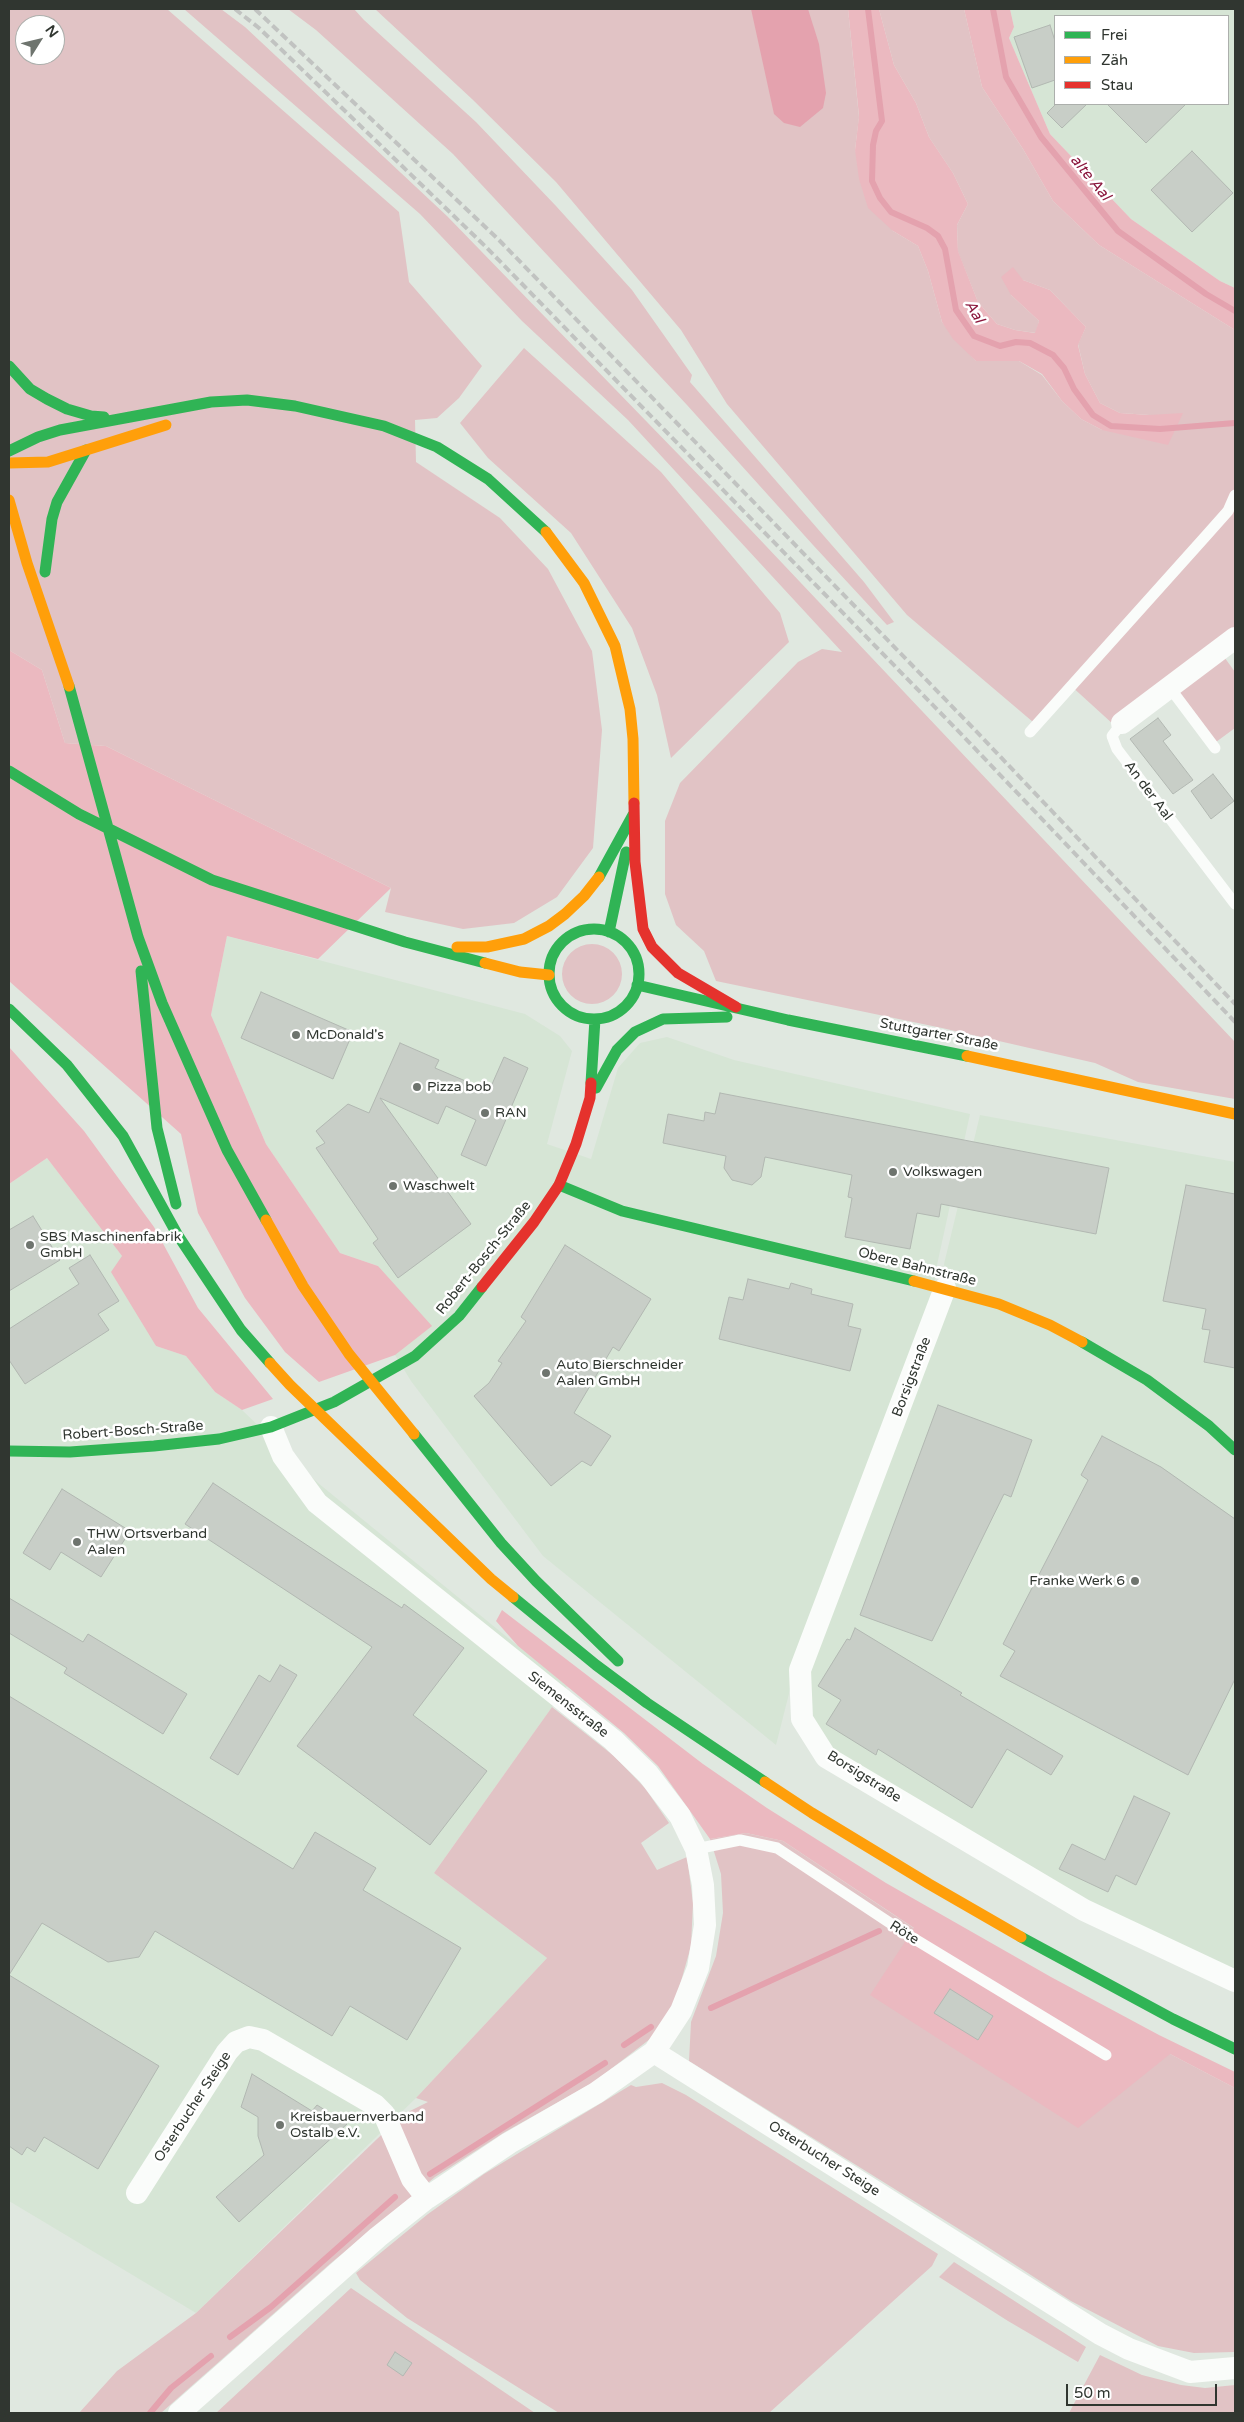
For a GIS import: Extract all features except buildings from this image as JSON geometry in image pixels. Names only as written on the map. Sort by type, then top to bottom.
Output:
[{"type":"main road","points":[[9,366],[30,389],[67,409],[91,416],[116,418]]},
{"type":"main road","points":[[10,449],[60,430],[188,405],[234,400],[280,403],[384,426],[437,447],[495,485],[542,528],[563,553],[584,583],[602,617],[617,654],[630,709],[633,739],[634,814],[639,906],[643,929],[652,947],[678,973],[736,1007]]},
{"type":"main road","points":[[248,412],[287,411],[324,414]]},
{"type":"main road","points":[[9,434],[10,449],[15,466],[48,462],[153,428],[180,422]]},
{"type":"main road","points":[[47,581],[52,518],[56,502],[86,450]]},
{"type":"main road","points":[[9,500],[27,563],[74,701],[138,937],[162,1003],[227,1150],[303,1286],[349,1354],[501,1543],[542,1588],[626,1668]]},
{"type":"main road","points":[[38,545],[74,701]]},
{"type":"main road","points":[[9,771],[79,814],[212,880],[405,942],[520,972],[549,975]]},
{"type":"main road","points":[[608,932],[634,814]]},
{"type":"main road","points":[[405,942],[487,948],[524,939],[549,926],[584,896],[602,873],[634,814]]},
{"type":"main road","points":[[587,930],[608,932],[618,937],[633,953],[637,963],[637,985],[629,1002],[622,1009],[605,1018],[581,1017],[563,1006],[551,989],[549,975],[553,954],[567,938],[587,930]]},
{"type":"main road","points":[[138,937],[144,1015],[157,1128],[181,1222],[202,1274]]},
{"type":"main road","name":"Stuttgarter Straße","points":[[637,985],[788,1020],[1019,1066],[1140,1095],[1235,1114]]},
{"type":"main road","points":[[9,1008],[67,1065],[106,1111],[139,1160],[178,1234],[202,1274],[241,1330],[290,1385],[440,1532],[520,1603],[626,1687],[688,1732],[812,1813],[937,1889],[1056,1957],[1173,2019],[1235,2049]]},
{"type":"main road","points":[[590,1098],[617,1050],[626,1039],[650,1024],[663,1019],[685,1017],[788,1020]]},
{"type":"main road","name":"Robert-Bosch-Straße","points":[[9,1451],[70,1452],[154,1446],[219,1439],[271,1427],[334,1402],[416,1356],[459,1316],[534,1222],[559,1185],[576,1144],[590,1098],[595,1019]]},
{"type":"main road","name":"Obere Bahnstraße","points":[[559,1185],[622,1211],[945,1288],[1005,1307],[1050,1325],[1147,1380],[1201,1420],[1235,1450]]},
{"type":"main road","points":[[654,1694],[722,1754]]},
{"type":"street","name":"An der Aal","points":[[1122,722],[1235,638]]},
{"type":"street","name":"Borsigstraße","points":[[945,1288],[800,1670],[802,1719],[826,1757],[1084,1910],[1197,1965],[1235,1981]]},
{"type":"street","name":"Siemensstraße","points":[[271,1427],[283,1456],[317,1503],[613,1740],[648,1774],[680,1816],[696,1850],[703,1885],[705,1925],[698,1968],[681,2010],[654,2052]]},
{"type":"street","name":"Osterbucher Steige","points":[[137,2193],[226,2052],[236,2042],[249,2037],[262,2040],[375,2105],[384,2114],[412,2179],[427,2198]]},
{"type":"street","points":[[179,2413],[378,2237],[427,2198],[509,2143],[596,2093],[654,2052]]},
{"type":"street","name":"Osterbucher Steige","points":[[654,2052],[1100,2334],[1129,2349],[1190,2372],[1235,2368]]},
{"type":"lane","points":[[1030,732],[1228,511],[1235,495]]},
{"type":"lane","points":[[1170,688],[1214,748]]},
{"type":"lane","name":"An der Aal","points":[[1122,722],[1112,736],[1116,749],[1235,904]]},
{"type":"lane","name":"Röte","points":[[696,1850],[740,1840],[777,1848],[908,1935],[1106,2055]]},
{"type":"shaded area","points":[[9,9],[167,9],[399,212],[409,282],[482,366],[459,398],[437,418],[415,420],[416,462],[500,518],[548,569],[592,651],[602,730],[593,848],[557,897],[514,923],[463,929],[385,912],[391,888],[106,746],[65,743],[42,670],[9,650]]},
{"type":"shaded area","points":[[184,9],[221,9],[245,27],[447,216],[714,491],[1235,1042],[1235,1099],[1138,1082],[1095,1063],[942,1028],[716,981],[704,951],[676,925],[665,894],[665,821],[680,783],[798,662],[822,649],[842,652],[628,420],[522,321],[420,214]]},
{"type":"shaded area","points":[[288,9],[354,9],[476,122],[632,290],[692,375],[690,382],[864,582],[894,622],[887,625],[687,405],[453,154],[316,30]]},
{"type":"shaded area","points":[[375,9],[848,9],[859,117],[855,150],[893,231],[918,246],[928,271],[942,322],[976,361],[1019,361],[1042,375],[1062,401],[1081,419],[1102,430],[1149,415],[1120,413],[1100,403],[1085,374],[1078,344],[1086,327],[1050,290],[1023,280],[1011,295],[1039,321],[1036,333],[1015,330],[997,324],[978,302],[958,252],[957,225],[968,204],[953,173],[929,137],[916,103],[894,65],[879,9],[964,9],[982,87],[1023,149],[1053,201],[1099,245],[1235,330],[1235,630],[1114,725],[1069,684],[1033,722],[907,615],[727,404],[681,330],[556,182],[472,99]]},
{"type":"shaded area","points":[[751,9],[808,9],[819,44],[826,93],[823,108],[800,127],[784,123],[774,114]]},
{"type":"shaded area","points":[[848,9],[879,9],[894,65],[916,103],[929,137],[953,173],[968,204],[957,225],[958,251],[978,302],[997,324],[1015,330],[1035,333],[1039,321],[1011,295],[1001,277],[1013,267],[1023,280],[1050,290],[1086,327],[1078,345],[1085,374],[1100,403],[1120,413],[1149,415],[1183,413],[1168,445],[1102,430],[1081,419],[1062,401],[1042,374],[1019,361],[976,361],[953,339],[942,322],[928,271],[918,246],[893,231],[868,208],[859,179],[855,150],[859,116]]},
{"type":"shaded area","points":[[964,9],[1010,9],[1014,27],[1009,38],[1050,134],[1131,219],[1220,281],[1235,288],[1235,330],[1099,245],[1053,201],[1023,149],[982,87]]},
{"type":"shaded area","points":[[1010,9],[1235,9],[1235,288],[1220,281],[1131,219],[1050,134],[1009,38],[1014,27]]},
{"type":"shaded area","points":[[524,348],[661,472],[780,613],[789,642],[671,758],[657,695],[632,628],[571,533],[488,458],[460,423]]},
{"type":"shaded area","points":[[9,650],[42,670],[65,743],[106,746],[391,888],[318,959],[227,936],[211,1015],[266,1144],[340,1253],[378,1266],[432,1326],[395,1355],[319,1382],[285,1352],[245,1298],[198,1213],[181,1134],[9,981]]},
{"type":"shaded area","points":[[1222,654],[1235,672],[1235,728],[1216,742],[1176,689]]},
{"type":"shaded area","points":[[227,936],[525,1014],[560,1036],[572,1051],[547,1144],[591,1159],[618,1068],[640,1043],[667,1037],[734,1060],[970,1114],[937,1265],[932,1301],[795,1670],[776,1745],[543,1556],[411,1381],[395,1355],[378,1266],[340,1253],[266,1144],[211,1015]]},
{"type":"shaded area","points":[[586,944],[598,944],[609,949],[617,957],[622,968],[620,986],[609,999],[598,1004],[586,1004],[575,999],[567,991],[562,980],[562,968],[567,957],[575,949]]},
{"type":"shaded area","points":[[9,1047],[84,1131],[154,1227],[198,1308],[273,1399],[242,1410],[215,1392],[186,1356],[156,1346],[111,1272],[122,1256],[47,1158],[9,1184]]},
{"type":"shaded area","points":[[980,1115],[1235,1162],[1235,1969],[1092,1916],[831,1750],[808,1719],[807,1673],[950,1304],[944,1264]]},
{"type":"shaded area","points":[[47,1158],[122,1256],[156,1346],[186,1356],[215,1392],[242,1410],[318,1483],[567,1686],[434,1873],[547,1958],[416,2098],[196,2313],[9,2201],[9,1184]]},
{"type":"shaded area","points":[[502,1610],[703,1764],[767,1808],[886,1883],[1051,1977],[1159,2035],[1235,2072],[1235,2088],[1170,2054],[1078,2128],[870,1995],[914,1928],[783,1841],[746,1833],[710,1839],[658,1766],[624,1733],[518,1646],[496,1621]]},
{"type":"shaded area","points":[[552,1707],[614,1756],[645,1788],[669,1823],[641,1843],[657,1870],[687,1857],[693,1903],[691,1946],[674,2006],[650,2039],[594,2082],[505,2132],[435,2177],[331,2263],[161,2413],[79,2413],[117,2371],[196,2313],[402,2115],[428,2102],[416,2098],[547,1958],[434,1873]]},
{"type":"shaded area","points":[[746,1833],[783,1841],[915,1929],[871,1995],[1170,2054],[1235,2088],[1235,2352],[1194,2353],[1158,2346],[1071,2301],[689,2061],[691,2022],[716,1956],[723,1913],[721,1874],[710,1839]]},
{"type":"shaded area","points":[[662,2083],[686,2095],[938,2254],[932,2266],[769,2413],[559,2413],[407,2318],[360,2280],[356,2273],[428,2214],[484,2174],[631,2085],[636,2087]]},
{"type":"shaded area","points":[[954,2262],[1086,2347],[1078,2362],[1008,2321],[939,2277]]},
{"type":"shaded area","points":[[351,2288],[535,2413],[216,2413]]},
{"type":"shaded area","points":[[1100,2355],[1142,2375],[1181,2385],[1205,2388],[1235,2385],[1235,2413],[1069,2413]]},
{"type":"waterway","name":"Aal","points":[[868,9],[882,121],[876,131],[873,145],[872,181],[880,198],[891,212],[927,228],[938,236],[945,249],[956,310],[974,336],[1000,346],[1016,342],[1030,343],[1053,355],[1064,368],[1074,389],[1093,415],[1111,426],[1160,429],[1235,423]]},
{"type":"waterway","name":"alte Aal","points":[[993,9],[1006,77],[1041,137],[1118,231],[1206,294],[1235,311]]},
{"type":"waterway","points":[[711,2008],[879,1931]]},
{"type":"waterway","points":[[624,2045],[651,2027]]},
{"type":"waterway","points":[[430,2174],[605,2063]]},
{"type":"waterway","points":[[230,2337],[271,2307],[395,2197]]},
{"type":"waterway","points":[[150,2413],[171,2388],[211,2356]]},
{"type":"railway","points":[[235,9],[259,28],[486,247],[965,738],[1235,1022]]},
{"type":"railway","points":[[255,9],[498,239],[975,730],[1235,1004]]},
{"type":"traffic: fast","points":[[9,366],[30,389],[47,399],[67,409],[91,416],[104,417]]},
{"type":"traffic: fast","points":[[9,451],[38,437],[60,430],[211,402],[247,400],[295,406],[384,426],[437,447],[488,479],[546,532]]},
{"type":"traffic: fast","points":[[45,572],[52,519],[57,502],[86,450]]},
{"type":"traffic: fast","points":[[69,686],[138,937],[162,1003],[227,1150],[266,1220]]},
{"type":"traffic: fast","points":[[9,771],[79,814],[212,880],[405,942],[485,963]]},
{"type":"traffic: fast","points":[[599,877],[633,815]]},
{"type":"traffic: fast","points":[[609,932],[626,852]]},
{"type":"traffic: fast","points":[[594,929],[603,930],[619,937],[631,949],[638,965],[639,974],[638,983],[631,999],[619,1011],[603,1018],[594,1019],[585,1018],[569,1011],[557,999],[550,983],[549,974],[550,965],[557,949],[569,937],[585,930],[594,929]]},
{"type":"traffic: fast","points":[[141,971],[157,1128],[176,1204]]},
{"type":"traffic: fast","points":[[637,985],[788,1020],[967,1056]]},
{"type":"traffic: fast","points":[[9,1009],[67,1065],[123,1136],[177,1234],[241,1330],[270,1363]]},
{"type":"traffic: fast","points":[[596,1088],[617,1050],[635,1032],[663,1019],[727,1017]]},
{"type":"traffic: fast","points":[[591,1083],[595,1019]]},
{"type":"traffic: fast","points":[[559,1185],[622,1211],[914,1281]]},
{"type":"traffic: fast","points":[[9,1451],[70,1452],[154,1446],[219,1439],[271,1427],[334,1402],[415,1356],[459,1316],[482,1287]]},
{"type":"traffic: fast","points":[[1082,1342],[1147,1380],[1209,1426],[1235,1450]]},
{"type":"traffic: fast","points":[[414,1434],[501,1543],[536,1581],[618,1661]]},
{"type":"traffic: fast","points":[[513,1597],[596,1665],[647,1703],[765,1782]]},
{"type":"traffic: fast","points":[[1021,1937],[1173,2019],[1235,2049]]},
{"type":"traffic: slow","points":[[9,463],[48,462],[166,425]]},
{"type":"traffic: slow","points":[[9,500],[27,563],[69,686]]},
{"type":"traffic: slow","points":[[546,532],[584,583],[615,646],[630,709],[633,739],[634,803]]},
{"type":"traffic: slow","points":[[457,947],[487,947],[524,939],[549,926],[565,914],[584,896],[599,877]]},
{"type":"traffic: slow","points":[[485,963],[520,972],[549,975]]},
{"type":"traffic: slow","points":[[967,1056],[1235,1114]]},
{"type":"traffic: slow","points":[[266,1220],[303,1286],[349,1354],[414,1434]]},
{"type":"traffic: slow","points":[[914,1281],[999,1304],[1050,1325],[1082,1342]]},
{"type":"traffic: slow","points":[[270,1363],[290,1385],[491,1579],[513,1597]]},
{"type":"traffic: slow","points":[[765,1782],[812,1813],[929,1884],[1021,1937]]},
{"type":"traffic: jam","points":[[634,803],[635,862],[643,929],[652,947],[678,973],[736,1007]]},
{"type":"traffic: jam","points":[[482,1287],[534,1222],[559,1185],[576,1144],[590,1098],[591,1083]]},
{"type":"place","name":"McDonald's","points":[[296,1035]]},
{"type":"place","name":"Pizza bob","points":[[417,1087]]},
{"type":"place","name":"RAN","points":[[485,1113]]},
{"type":"place","name":"Volkswagen","points":[[893,1172]]},
{"type":"place","name":"Waschwelt","points":[[393,1186]]},
{"type":"place","name":"SBS Maschinenfabrik GmbH","points":[[30,1245]]},
{"type":"place","name":"Auto Bierschneider Aalen GmbH","points":[[546,1373]]},
{"type":"place","name":"THW Ortsverband Aalen","points":[[77,1542]]},
{"type":"place","name":"Franke Werk 6","points":[[1135,1581]]},
{"type":"place","name":"Kreisbauernverband Ostalb e.V.","points":[[280,2125]]}]
